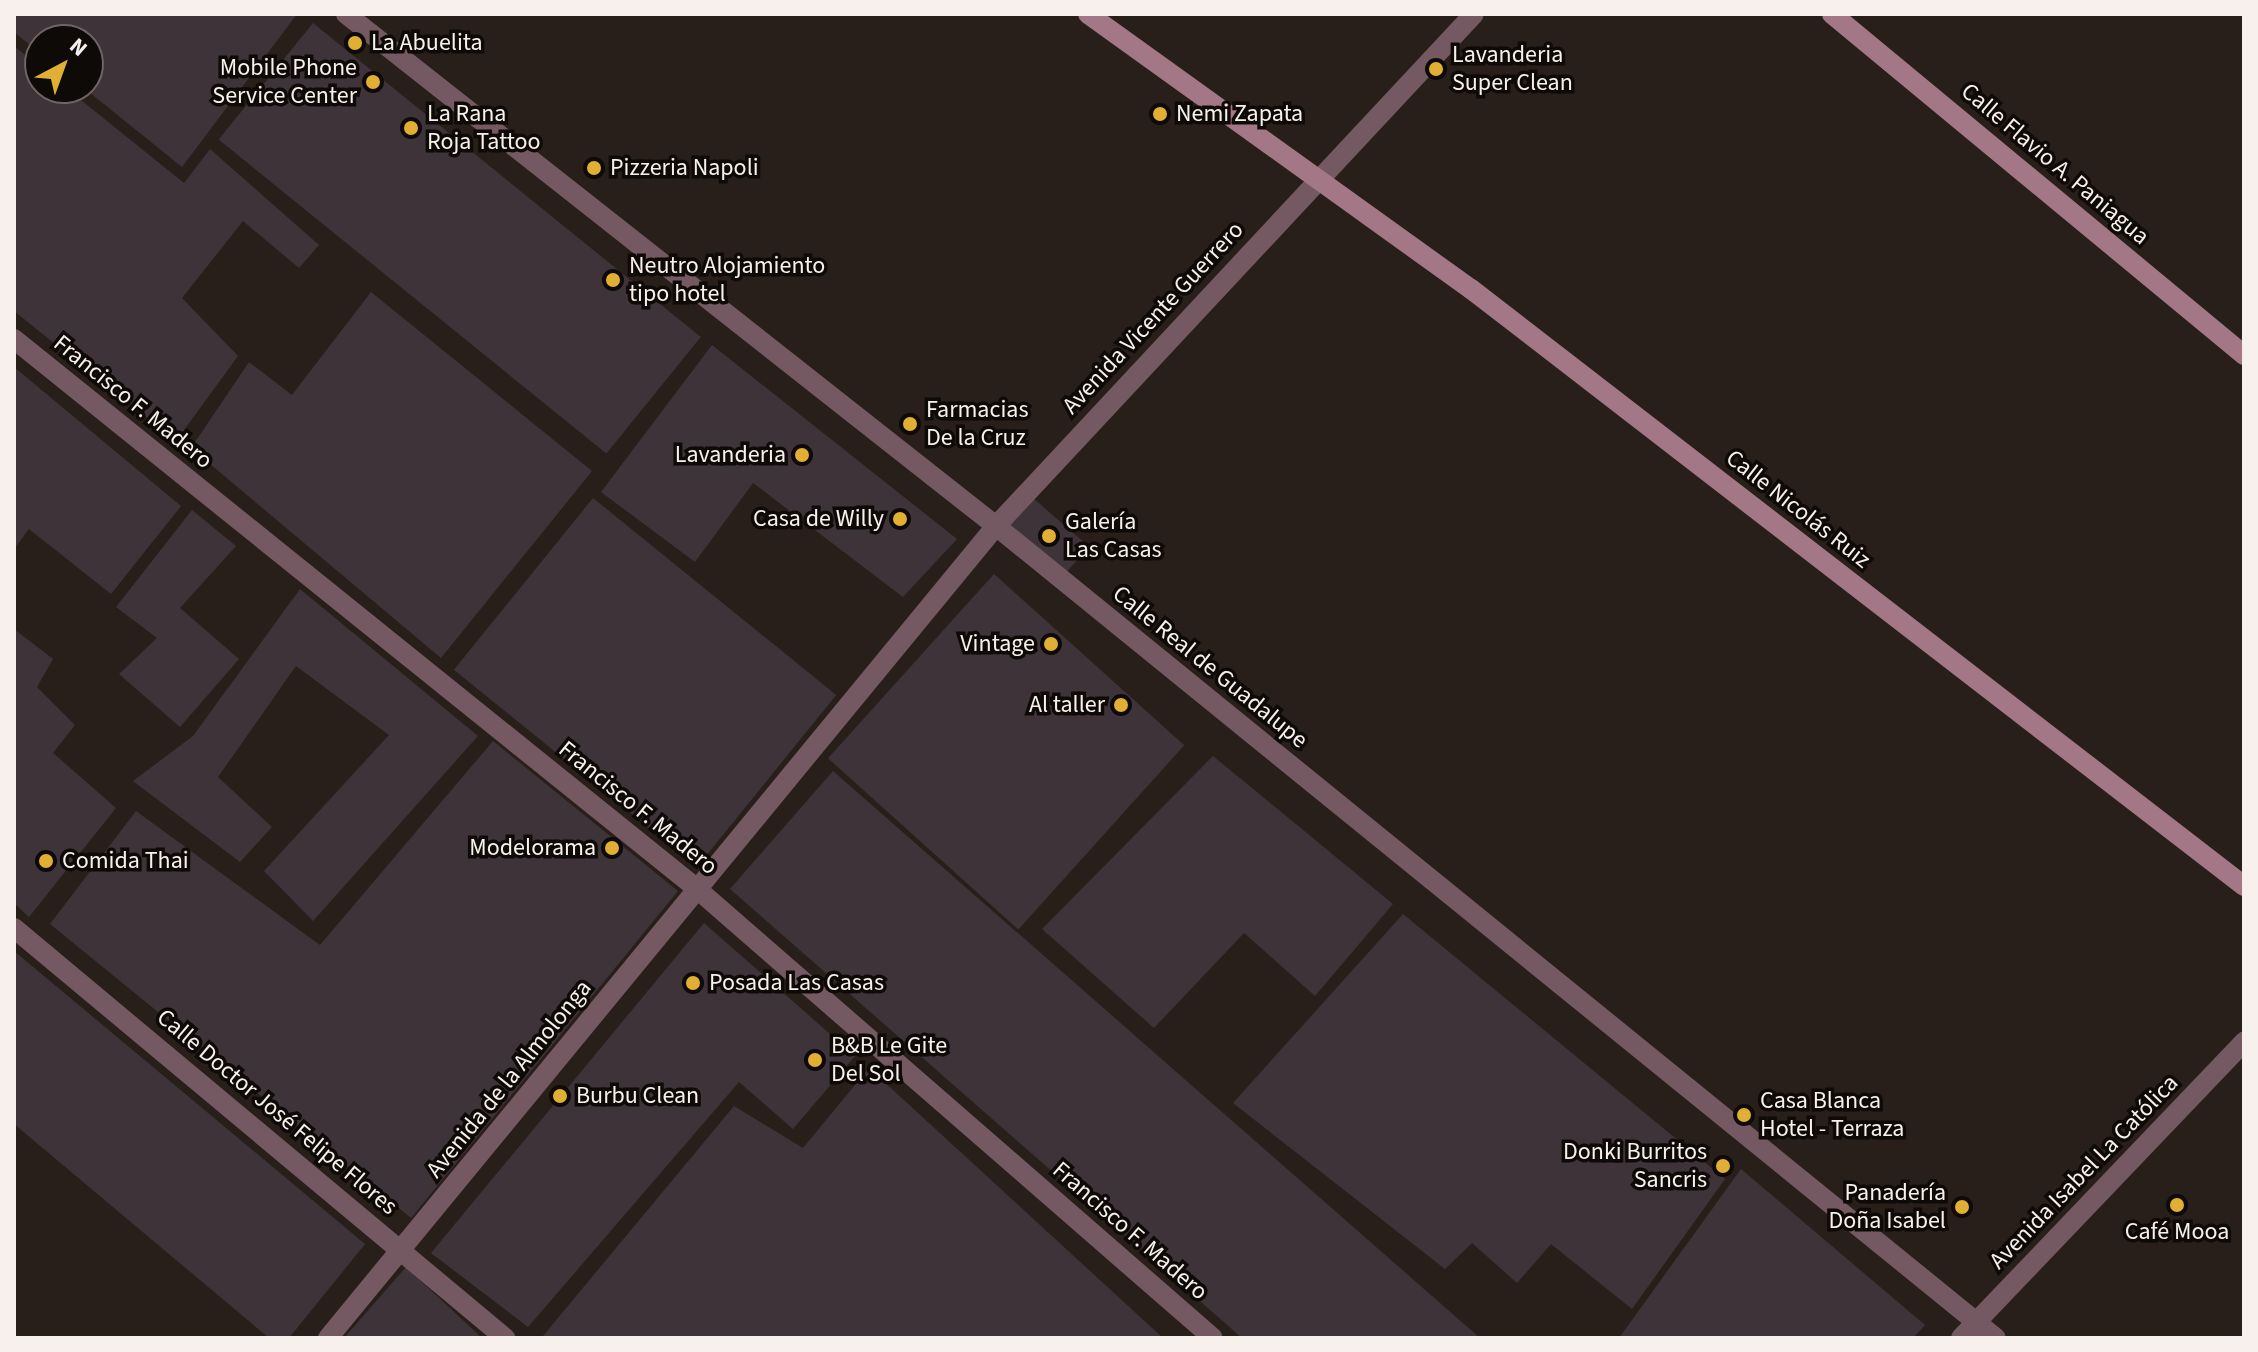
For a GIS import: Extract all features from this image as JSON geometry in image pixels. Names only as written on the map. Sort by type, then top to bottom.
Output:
[{"type":"street","name":"Calle Real de Guadalupe","points":[[346,14],[996,526],[1968,1331],[1996,1338]]},
{"type":"street","name":"Calle Nicolás Ruiz","points":[[1088,14],[1315,180],[1471,289],[2244,886]]},
{"type":"street","name":"Avenida Vicente Guerrero","points":[[696,888],[996,526],[1315,180],[1474,14]]},
{"type":"street","name":"Calle Flavio A. Paniagua","points":[[1832,14],[2244,355]]},
{"type":"street","name":"Francisco F. Madero","points":[[14,339],[696,888],[1213,1338]]},
{"type":"street","name":"Avenida de la Almolonga","points":[[328,1338],[404,1250],[696,888]]},
{"type":"street","name":"Calle Doctor José Felipe Flores","points":[[14,928],[404,1250],[505,1338]]},
{"type":"street","name":"Avenida Isabel La Católica","points":[[1968,1331],[2244,1042]]},
{"type":"building","points":[[14,14],[297,14],[182,167],[104,104],[104,24],[24,24],[24,40],[14,32]]},
{"type":"building","points":[[313,23],[701,337],[606,454],[219,140]]},
{"type":"building","points":[[14,46],[24,54],[24,104],[86,104],[184,183],[210,149],[319,245],[299,268],[243,221],[182,298],[238,356],[176,441],[14,311]]},
{"type":"building","points":[[371,292],[592,471],[441,658],[191,448],[249,362],[292,395]]},
{"type":"building","points":[[712,345],[957,539],[903,597],[753,483],[695,562],[601,492]]},
{"type":"building","points":[[14,367],[181,506],[111,594],[29,529],[14,549]]},
{"type":"building","points":[[593,498],[836,695],[697,867],[454,670]]},
{"type":"building","name":"Galería Las Casas","points":[[1033,498],[1089,547],[1065,574],[1009,526]]},
{"type":"building","points":[[192,510],[236,546],[180,608],[239,659],[180,727],[119,674],[157,638],[116,607]]},
{"type":"building","points":[[994,574],[1184,745],[1018,930],[828,758]]},
{"type":"building","points":[[300,589],[478,736],[313,921],[264,871],[389,735],[296,666],[218,777],[272,827],[240,862],[133,781],[193,736]]},
{"type":"building","points":[[14,629],[53,659],[37,687],[75,725],[53,753],[116,808],[29,917],[14,903]]},
{"type":"building","points":[[493,741],[678,891],[411,1218],[50,924],[136,811],[320,945]]},
{"type":"building","points":[[1213,756],[1393,904],[1315,996],[1244,933],[1154,1028],[1042,929]]},
{"type":"building","points":[[833,771],[1480,1338],[1242,1338],[730,889]]},
{"type":"building","points":[[1403,914],[1725,1179],[1632,1309],[1551,1244],[1517,1283],[1472,1243],[1445,1269],[1233,1103]]},
{"type":"building","points":[[704,923],[855,1056],[793,1129],[739,1082],[528,1327],[431,1253]]},
{"type":"building","points":[[14,951],[365,1244],[289,1338],[269,1338],[14,1124]]},
{"type":"building","points":[[869,1068],[1163,1338],[543,1336],[734,1106],[803,1148]]},
{"type":"building","points":[[1741,1169],[1925,1325],[1913,1338],[1619,1338]]},
{"type":"building","points":[[406,1267],[482,1338],[344,1338]]},
{"type":"place","name":"La Abuelita","points":[[355,43]]},
{"type":"place","name":"Lavanderia Super Clean","points":[[1436,69]]},
{"type":"place","name":"Mobile Phone Service Center","points":[[373,82]]},
{"type":"place","name":"Nemi Zapata","points":[[1160,114]]},
{"type":"place","name":"La Rana Roja Tattoo","points":[[411,128]]},
{"type":"place","name":"Pizzeria Napoli","points":[[594,168]]},
{"type":"place","name":"Neutro Alojamiento tipo hotel","points":[[613,280]]},
{"type":"place","name":"Farmacias De la Cruz","points":[[910,424]]},
{"type":"place","name":"Lavanderia","points":[[802,455]]},
{"type":"place","name":"Casa de Willy","points":[[900,519]]},
{"type":"place","name":"Galería Las Casas","points":[[1049,536]]},
{"type":"place","name":"Vintage","points":[[1051,644]]},
{"type":"place","name":"Al taller","points":[[1121,705]]},
{"type":"place","name":"Modelorama","points":[[612,848]]},
{"type":"place","name":"Comida Thai","points":[[46,861]]},
{"type":"place","name":"Posada Las Casas","points":[[693,983]]},
{"type":"place","name":"B&B Le Gite Del Sol","points":[[815,1060]]},
{"type":"place","name":"Burbu Clean","points":[[560,1096]]},
{"type":"place","name":"Casa Blanca Hotel - Terraza","points":[[1744,1115]]},
{"type":"place","name":"Donki Burritos Sancris","points":[[1723,1166]]},
{"type":"place","name":"Café Mooa","points":[[2177,1205]]},
{"type":"place","name":"Panadería Doña Isabel","points":[[1962,1207]]}]
